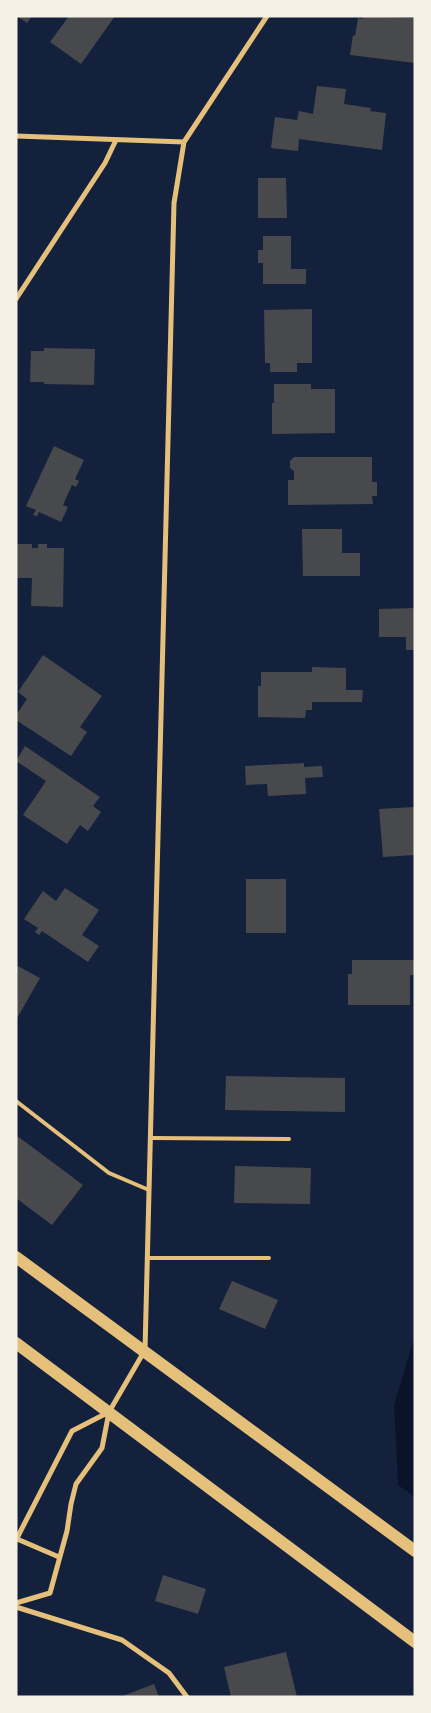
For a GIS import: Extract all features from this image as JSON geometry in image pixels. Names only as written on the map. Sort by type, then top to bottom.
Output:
[{"type":"main road","points":[[16,1257],[145,1350],[413,1549]]},
{"type":"main road","points":[[16,1343],[415,1642]]},
{"type":"street","points":[[16,1605],[50,1593],[67,1531],[76,1484],[102,1448],[109,1412],[145,1350],[174,203],[184,142],[267,16]]},
{"type":"street","points":[[16,136],[184,142]]},
{"type":"street","points":[[16,298],[106,163],[116,140]]},
{"type":"street","points":[[59,1557],[16,1539],[72,1431],[109,1412]]},
{"type":"street","points":[[16,1605],[122,1640],[169,1673],[186,1697]]},
{"type":"lane","points":[[16,1102],[109,1173],[149,1190]]},
{"type":"lane","points":[[151,1138],[289,1139]]},
{"type":"lane","points":[[148,1258],[269,1258]]},
{"type":"water","points":[[415,1335],[415,1497],[398,1485],[394,1405]]},
{"type":"building","points":[[17,16],[32,16],[27,23]]},
{"type":"building","points":[[69,16],[115,16],[81,64],[50,42]]},
{"type":"building","points":[[363,16],[415,18],[415,63],[350,55],[358,18],[363,19]]},
{"type":"building","points":[[317,86],[346,89],[344,104],[371,108],[370,111],[386,113],[382,150],[299,139],[298,151],[271,148],[275,117],[297,120],[299,111],[313,114]]},
{"type":"building","points":[[258,178],[286,178],[287,218],[258,218]]},
{"type":"building","points":[[263,236],[291,236],[291,269],[306,269],[306,284],[263,284],[263,263],[258,263],[258,250],[263,250]]},
{"type":"building","points":[[312,309],[312,363],[297,363],[297,372],[270,372],[270,363],[265,363],[264,310]]},
{"type":"building","points":[[44,348],[95,349],[94,385],[30,382],[31,351],[44,351]]},
{"type":"building","points":[[274,384],[311,384],[311,389],[335,389],[335,433],[272,434]]},
{"type":"building","points":[[54,446],[84,460],[75,479],[79,481],[76,487],[72,485],[63,505],[68,507],[61,522],[39,512],[37,516],[33,515],[36,510],[26,506]]},
{"type":"building","points":[[294,457],[372,457],[372,482],[377,482],[377,496],[372,496],[373,504],[288,505],[288,480],[294,480],[294,471],[290,468],[290,461]]},
{"type":"building","points":[[302,529],[342,529],[342,553],[360,553],[360,576],[303,576]]},
{"type":"building","points":[[16,544],[32,544],[32,548],[38,548],[38,544],[47,544],[47,548],[64,548],[63,607],[31,606],[32,578],[16,578]]},
{"type":"building","points":[[415,608],[415,650],[406,650],[406,637],[379,637],[379,609]]},
{"type":"building","points":[[43,655],[102,696],[80,727],[87,732],[71,756],[16,720],[16,715],[27,699],[18,692]]},
{"type":"building","points":[[312,667],[346,668],[346,690],[363,690],[362,702],[312,702],[312,710],[306,710],[305,718],[258,717],[258,686],[261,686],[261,672],[312,672]]},
{"type":"building","points":[[25,746],[100,797],[93,806],[101,812],[88,831],[80,825],[67,844],[23,815],[46,781],[16,761]]},
{"type":"building","points":[[304,763],[304,767],[322,766],[323,777],[305,778],[306,794],[268,796],[267,784],[246,785],[245,766]]},
{"type":"building","points":[[414,807],[415,855],[383,857],[379,809]]},
{"type":"building","points":[[246,879],[286,879],[286,933],[246,933]]},
{"type":"building","points":[[65,888],[99,910],[82,935],[99,946],[88,962],[42,931],[39,935],[35,932],[38,928],[24,919],[43,891],[56,901]]},
{"type":"building","points":[[352,960],[415,960],[415,975],[410,975],[410,1005],[348,1005],[348,974],[352,974]]},
{"type":"building","points":[[16,965],[40,978],[16,1020]]},
{"type":"building","points":[[226,1076],[345,1078],[345,1112],[225,1110]]},
{"type":"building","points":[[16,1135],[83,1185],[52,1225],[16,1198]]},
{"type":"building","points":[[235,1166],[311,1168],[310,1204],[234,1203]]},
{"type":"building","points":[[232,1281],[278,1300],[265,1329],[219,1309]]},
{"type":"building","points":[[163,1575],[206,1589],[198,1614],[155,1601]]},
{"type":"building","points":[[286,1652],[297,1697],[231,1697],[224,1667]]},
{"type":"building","points":[[154,1684],[159,1697],[120,1697]]}]
